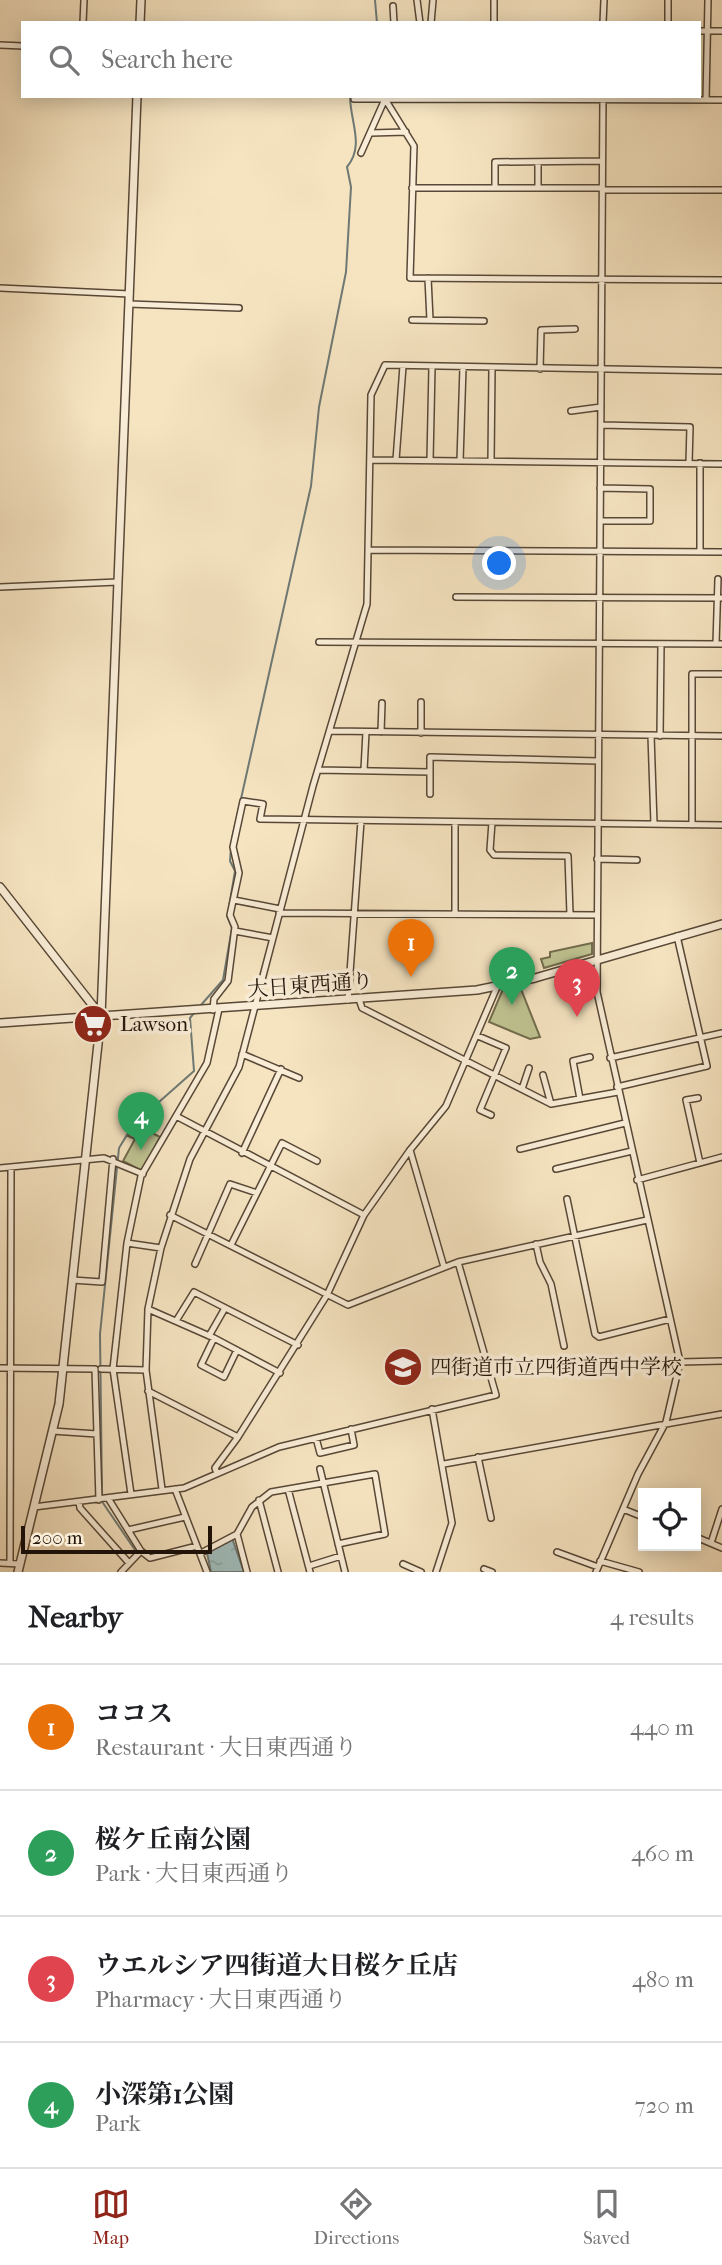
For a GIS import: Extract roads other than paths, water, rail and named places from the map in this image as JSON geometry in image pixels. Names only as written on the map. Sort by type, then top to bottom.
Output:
[{"type":"street","points":[[83,21],[84,0]]},
{"type":"street","points":[[140,21],[141,0]]},
{"type":"street","points":[[417,0],[420,21]]},
{"type":"street","points":[[431,21],[433,0]]},
{"type":"street","points":[[494,0],[494,21]]},
{"type":"street","points":[[603,21],[604,0]]},
{"type":"street","points":[[668,0],[668,21]]},
{"type":"street","points":[[706,100],[708,0]]},
{"type":"street","points":[[393,6],[394,21]]},
{"type":"street","points":[[701,31],[722,31]]},
{"type":"street","points":[[0,45],[21,46]]},
{"type":"street","points":[[0,1563],[10,1563],[20,1570],[52,1431],[63,1369],[102,1016],[137,98]]},
{"type":"street","points":[[598,1567],[666,1422],[680,1362],[597,995],[603,98]]},
{"type":"street","points":[[354,99],[722,100]]},
{"type":"street","points":[[385,99],[414,146],[410,278],[722,280]]},
{"type":"street","points":[[361,153],[385,99]]},
{"type":"street","points":[[371,133],[406,132]]},
{"type":"street","points":[[495,188],[495,162],[602,161]]},
{"type":"street","points":[[538,162],[538,188]]},
{"type":"street","points":[[412,188],[722,190]]},
{"type":"street","points":[[428,278],[430,320]]},
{"type":"street","points":[[0,288],[130,294]]},
{"type":"street","points":[[129,304],[239,308]]},
{"type":"street","points":[[412,320],[484,321]]},
{"type":"street","points":[[540,369],[541,330],[575,329]]},
{"type":"street","points":[[162,1489],[146,1370],[148,1309],[170,1215],[203,1133],[239,1068],[318,770],[367,604],[371,395],[385,365],[722,371]]},
{"type":"street","points":[[396,460],[403,366]]},
{"type":"street","points":[[430,460],[432,367]]},
{"type":"street","points":[[460,461],[463,367]]},
{"type":"street","points":[[492,368],[492,461]]},
{"type":"street","points":[[571,411],[601,407]]},
{"type":"street","points":[[601,425],[690,427],[690,463]]},
{"type":"street","points":[[371,460],[722,464]]},
{"type":"street","points":[[700,463],[700,552]]},
{"type":"street","points":[[600,488],[650,489],[650,521],[600,521]]},
{"type":"street","points":[[369,550],[722,552]]},
{"type":"street","points":[[319,642],[719,644],[718,579]]},
{"type":"street","points":[[0,587],[118,582]]},
{"type":"street","points":[[456,597],[720,598]]},
{"type":"street","points":[[660,736],[661,644]]},
{"type":"street","points":[[692,825],[692,674],[722,674]]},
{"type":"street","points":[[421,702],[421,733]]},
{"type":"street","points":[[381,732],[382,703]]},
{"type":"street","points":[[330,732],[722,736]]},
{"type":"street","points":[[363,770],[366,732]]},
{"type":"street","points":[[651,736],[653,824]]},
{"type":"street","points":[[430,794],[430,757],[598,761]]},
{"type":"street","points":[[318,770],[430,772]]},
{"type":"street","points":[[131,1494],[113,1369],[127,1243],[143,1174],[207,1063],[216,1009],[214,999],[228,981],[235,931],[230,915],[239,868],[233,847],[243,800],[263,804],[260,819],[722,825]]},
{"type":"street","points":[[348,1000],[361,821]]},
{"type":"street","points":[[454,913],[455,822]]},
{"type":"street","points":[[492,822],[490,850],[494,855],[568,856],[570,914]]},
{"type":"street","points":[[597,859],[637,860]]},
{"type":"street","points":[[0,887],[102,1016]]},
{"type":"street","points":[[234,900],[280,911],[597,915]]},
{"type":"street","name":"大日東西通り","points":[[0,1023],[255,1007],[498,987],[722,924]]},
{"type":"street","points":[[235,931],[273,938]]},
{"type":"street","points":[[359,999],[362,1008],[551,1104],[580,1099],[707,1066],[677,936]]},
{"type":"street","points":[[217,1473],[215,1468],[280,1373],[327,1295],[364,1214],[446,1106],[498,987]]},
{"type":"street","points":[[610,1058],[722,1033]]},
{"type":"street","points":[[478,1036],[506,1048],[480,1110],[491,1115]]},
{"type":"street","points":[[242,1054],[299,1078]]},
{"type":"street","points":[[580,1099],[573,1061],[590,1057]]},
{"type":"street","points":[[522,1088],[529,1068]]},
{"type":"street","points":[[242,1153],[281,1069]]},
{"type":"street","points":[[543,1075],[551,1104]]},
{"type":"street","points":[[698,1098],[686,1100],[700,1163]]},
{"type":"street","points":[[176,1116],[203,1133],[364,1214]]},
{"type":"street","points":[[520,1149],[625,1123]]},
{"type":"street","points":[[231,1245],[282,1143],[317,1161]]},
{"type":"street","points":[[410,1150],[444,1267]]},
{"type":"street","points":[[556,1169],[632,1152]]},
{"type":"street","points":[[637,1180],[722,1157]]},
{"type":"street","points":[[0,1168],[113,1159],[143,1174]]},
{"type":"street","points":[[72,1280],[102,1282],[113,1159]]},
{"type":"street","points":[[10,1563],[11,1167]]},
{"type":"street","points":[[195,1264],[230,1184],[257,1193]]},
{"type":"street","points":[[567,1199],[595,1334],[599,1336],[670,1319]]},
{"type":"street","points":[[170,1215],[348,1305],[458,1262],[647,1220]]},
{"type":"street","points":[[127,1243],[161,1248]]},
{"type":"street","points":[[536,1244],[540,1262],[551,1284],[564,1346]]},
{"type":"street","points":[[34,1507],[175,1489],[279,1447],[496,1395],[458,1262]]},
{"type":"street","points":[[176,1321],[194,1292],[298,1345]]},
{"type":"street","points":[[225,1308],[201,1365],[224,1377],[237,1350]]},
{"type":"street","points":[[148,1309],[211,1337],[280,1373]]},
{"type":"street","points":[[680,1362],[722,1361]]},
{"type":"street","points":[[0,1368],[95,1369],[99,1500]]},
{"type":"street","points":[[101,1369],[146,1370]]},
{"type":"street","points":[[148,1391],[238,1437]]},
{"type":"street","points":[[432,1409],[444,1464],[452,1523],[436,1572]]},
{"type":"street","points":[[444,1464],[722,1414]]},
{"type":"street","points":[[316,1438],[320,1453],[354,1445],[351,1429]]},
{"type":"street","points":[[52,1431],[97,1434]]},
{"type":"street","points":[[478,1457],[491,1518]]},
{"type":"street","points":[[0,1464],[9,1464]]},
{"type":"street","points":[[320,1469],[345,1572]]},
{"type":"street","points":[[201,1553],[237,1534],[259,1500],[271,1492],[375,1474],[385,1534],[338,1544]]},
{"type":"street","points":[[175,1489],[207,1572]]},
{"type":"street","points":[[288,1489],[310,1569],[341,1556]]},
{"type":"street","points":[[108,1498],[141,1551],[150,1558],[197,1546]]},
{"type":"street","points":[[259,1500],[278,1572]]},
{"type":"street","points":[[79,1502],[80,1508],[129,1563]]},
{"type":"street","points":[[623,1509],[638,1515]]},
{"type":"street","points":[[711,1543],[722,1509]]},
{"type":"street","points":[[128,1530],[185,1517]]},
{"type":"street","points":[[237,1534],[247,1572]]},
{"type":"street","points":[[701,1539],[722,1548]]},
{"type":"street","points":[[121,1572],[141,1551]]},
{"type":"street","points":[[557,1552],[598,1567],[639,1572]]},
{"type":"street","points":[[403,1564],[421,1572]]},
{"type":"street","points":[[484,1569],[492,1572]]},
{"type":"water","points":[[232,1538],[244,1572],[211,1572],[207,1553]]},
{"type":"waterway","points":[[375,0],[377,21]]},
{"type":"waterway","points":[[232,839],[311,486],[319,407],[346,272],[351,187],[347,167],[356,142],[350,98]]},
{"type":"waterway","points":[[229,907],[235,871],[230,861],[231,848]]},
{"type":"waterway","points":[[201,1005],[223,980],[232,928],[227,916]]},
{"type":"waterway","points":[[102,1495],[100,1334],[119,1148],[133,1125],[194,1071],[190,1018],[195,1012]]},
{"type":"waterway","points":[[103,1503],[135,1550]]},
{"type":"place","name":"ココス","points":[[411,977]]},
{"type":"place","name":"桜ケ丘南公園","points":[[512,1005]]},
{"type":"place","name":"ウエルシア四街道大日桜ケ丘店","points":[[577,1017]]},
{"type":"place","name":"Lawson","points":[[93,1024]]},
{"type":"place","name":"小深第1公園","points":[[141,1150]]},
{"type":"place","name":"四街道市立四街道西中学校","points":[[403,1367]]}]
